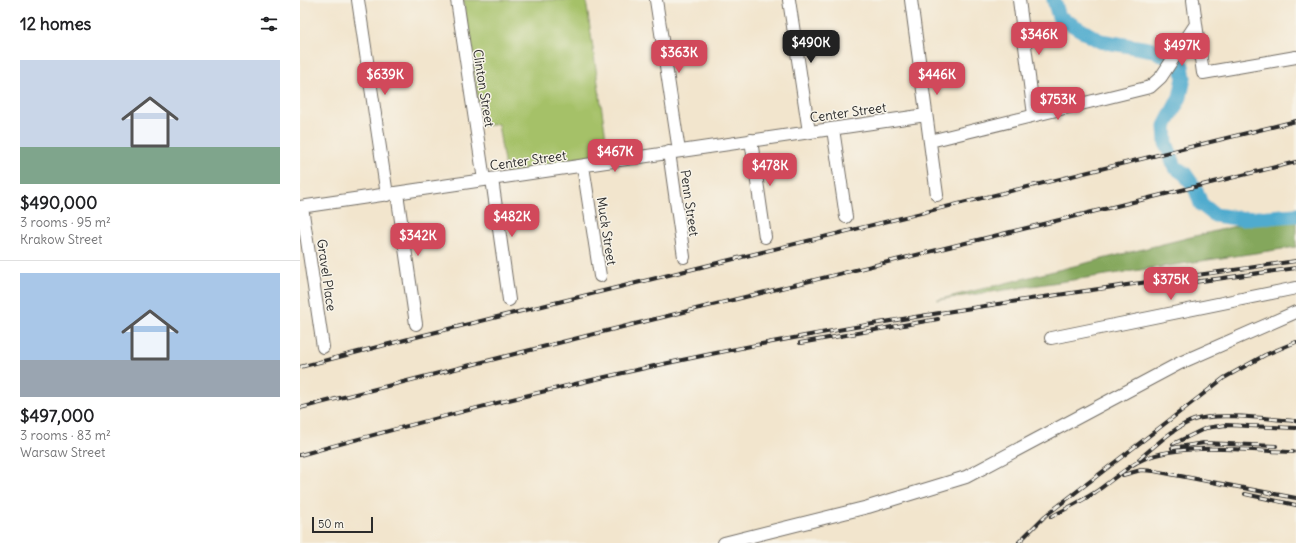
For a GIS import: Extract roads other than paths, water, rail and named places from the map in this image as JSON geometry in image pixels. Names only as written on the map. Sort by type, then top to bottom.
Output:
[{"type":"street","points":[[358,0],[416,324]]},
{"type":"street","name":"Clinton Street","points":[[457,0],[510,300]]},
{"type":"street","name":"Penn Street","points":[[656,0],[674,152],[684,257]]},
{"type":"street","points":[[789,0],[809,132]]},
{"type":"street","points":[[911,0],[937,195]]},
{"type":"street","points":[[1019,0],[1034,114]]},
{"type":"street","points":[[1193,0],[1203,73],[1296,57]]},
{"type":"street","points":[[930,141],[1034,114],[1150,87],[1161,77],[1196,24]]},
{"type":"street","name":"Center Street","points":[[301,207],[926,115]]},
{"type":"street","points":[[833,128],[846,217]]},
{"type":"street","points":[[751,140],[765,237]]},
{"type":"street","name":"Muck Street","points":[[583,166],[600,276]]},
{"type":"street","name":"Gravel Place","points":[[301,207],[323,347]]},
{"type":"street","points":[[1051,338],[1296,288]]},
{"type":"street","points":[[724,543],[868,507],[966,477],[1180,363],[1296,312]]},
{"type":"waterway","points":[[1054,0],[1059,17],[1100,41],[1154,50],[1182,66],[1184,78],[1180,97],[1165,126],[1166,143],[1175,167],[1185,174],[1196,190],[1201,204],[1215,215],[1243,219],[1296,215]]},
{"type":"railway","points":[[300,367],[424,335],[1296,121]]},
{"type":"railway","points":[[300,408],[598,333],[1296,162]]},
{"type":"railway","points":[[300,455],[517,398],[626,372],[736,349],[876,323],[1296,261]]},
{"type":"railway","points":[[1165,286],[1296,268]]},
{"type":"railway","points":[[800,343],[938,319]]},
{"type":"railway","points":[[1019,542],[1045,516],[1224,378],[1265,355],[1296,342]]},
{"type":"railway","points":[[1139,459],[1179,427],[1194,420],[1216,416],[1230,416],[1296,421]]},
{"type":"railway","points":[[1173,444],[1206,428],[1226,425],[1296,428]]},
{"type":"railway","points":[[1172,448],[1204,443],[1276,446]]},
{"type":"railway","points":[[1051,517],[1094,493],[1137,462],[1160,454],[1197,449],[1238,449],[1293,452]]},
{"type":"railway","points":[[1123,475],[1141,470],[1154,471],[1296,498]]},
{"type":"railway","points":[[1245,494],[1296,505]]}]
